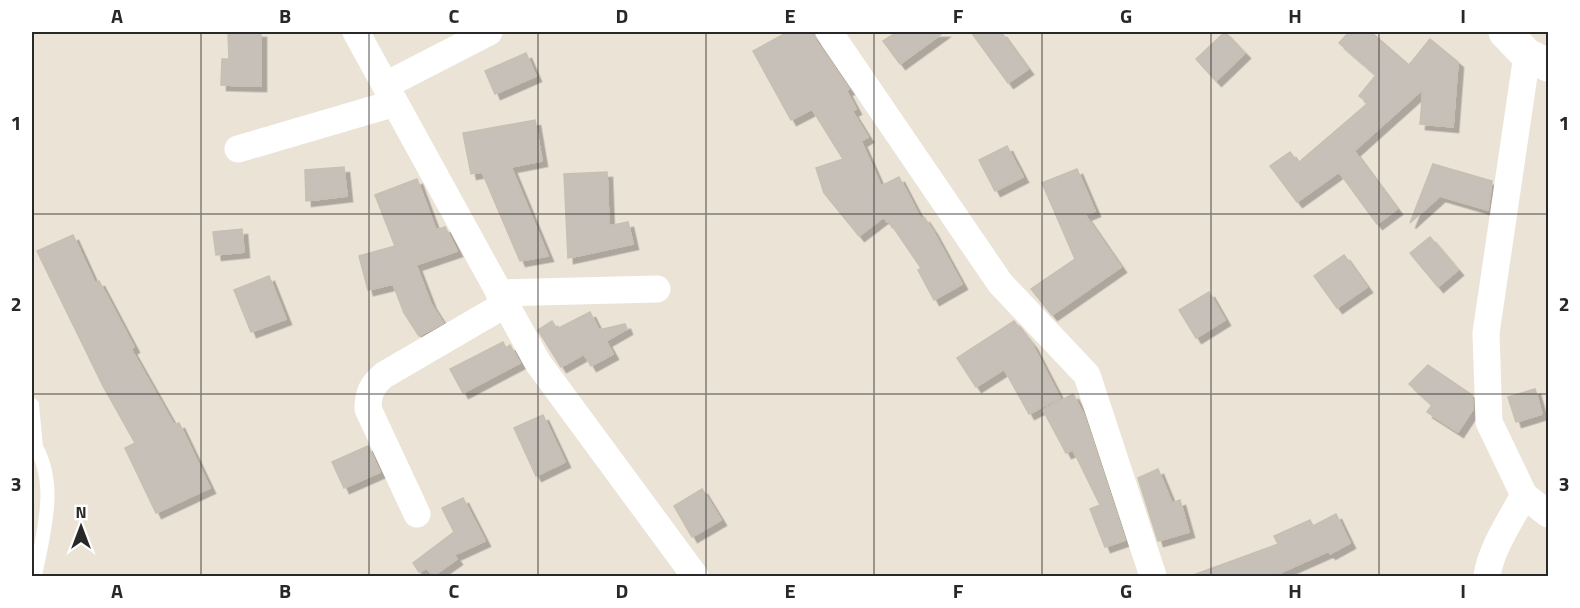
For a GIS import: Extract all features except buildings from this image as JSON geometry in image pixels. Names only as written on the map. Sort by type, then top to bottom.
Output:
[{"type":"street","points":[[357,32],[538,363],[695,576]]},
{"type":"street","points":[[238,149],[391,94],[489,32]]},
{"type":"street","points":[[829,32],[1000,283],[1087,375],[1153,576]]},
{"type":"street","points":[[1527,50],[1486,333],[1489,422],[1524,495],[1548,514]]},
{"type":"street","points":[[417,514],[368,409],[368,395],[374,383],[502,298],[657,289]]},
{"type":"street","points":[[1487,576],[1494,553],[1524,495]]},
{"type":"lane","points":[[32,405],[34,444],[46,478],[48,507],[35,576]]}]
